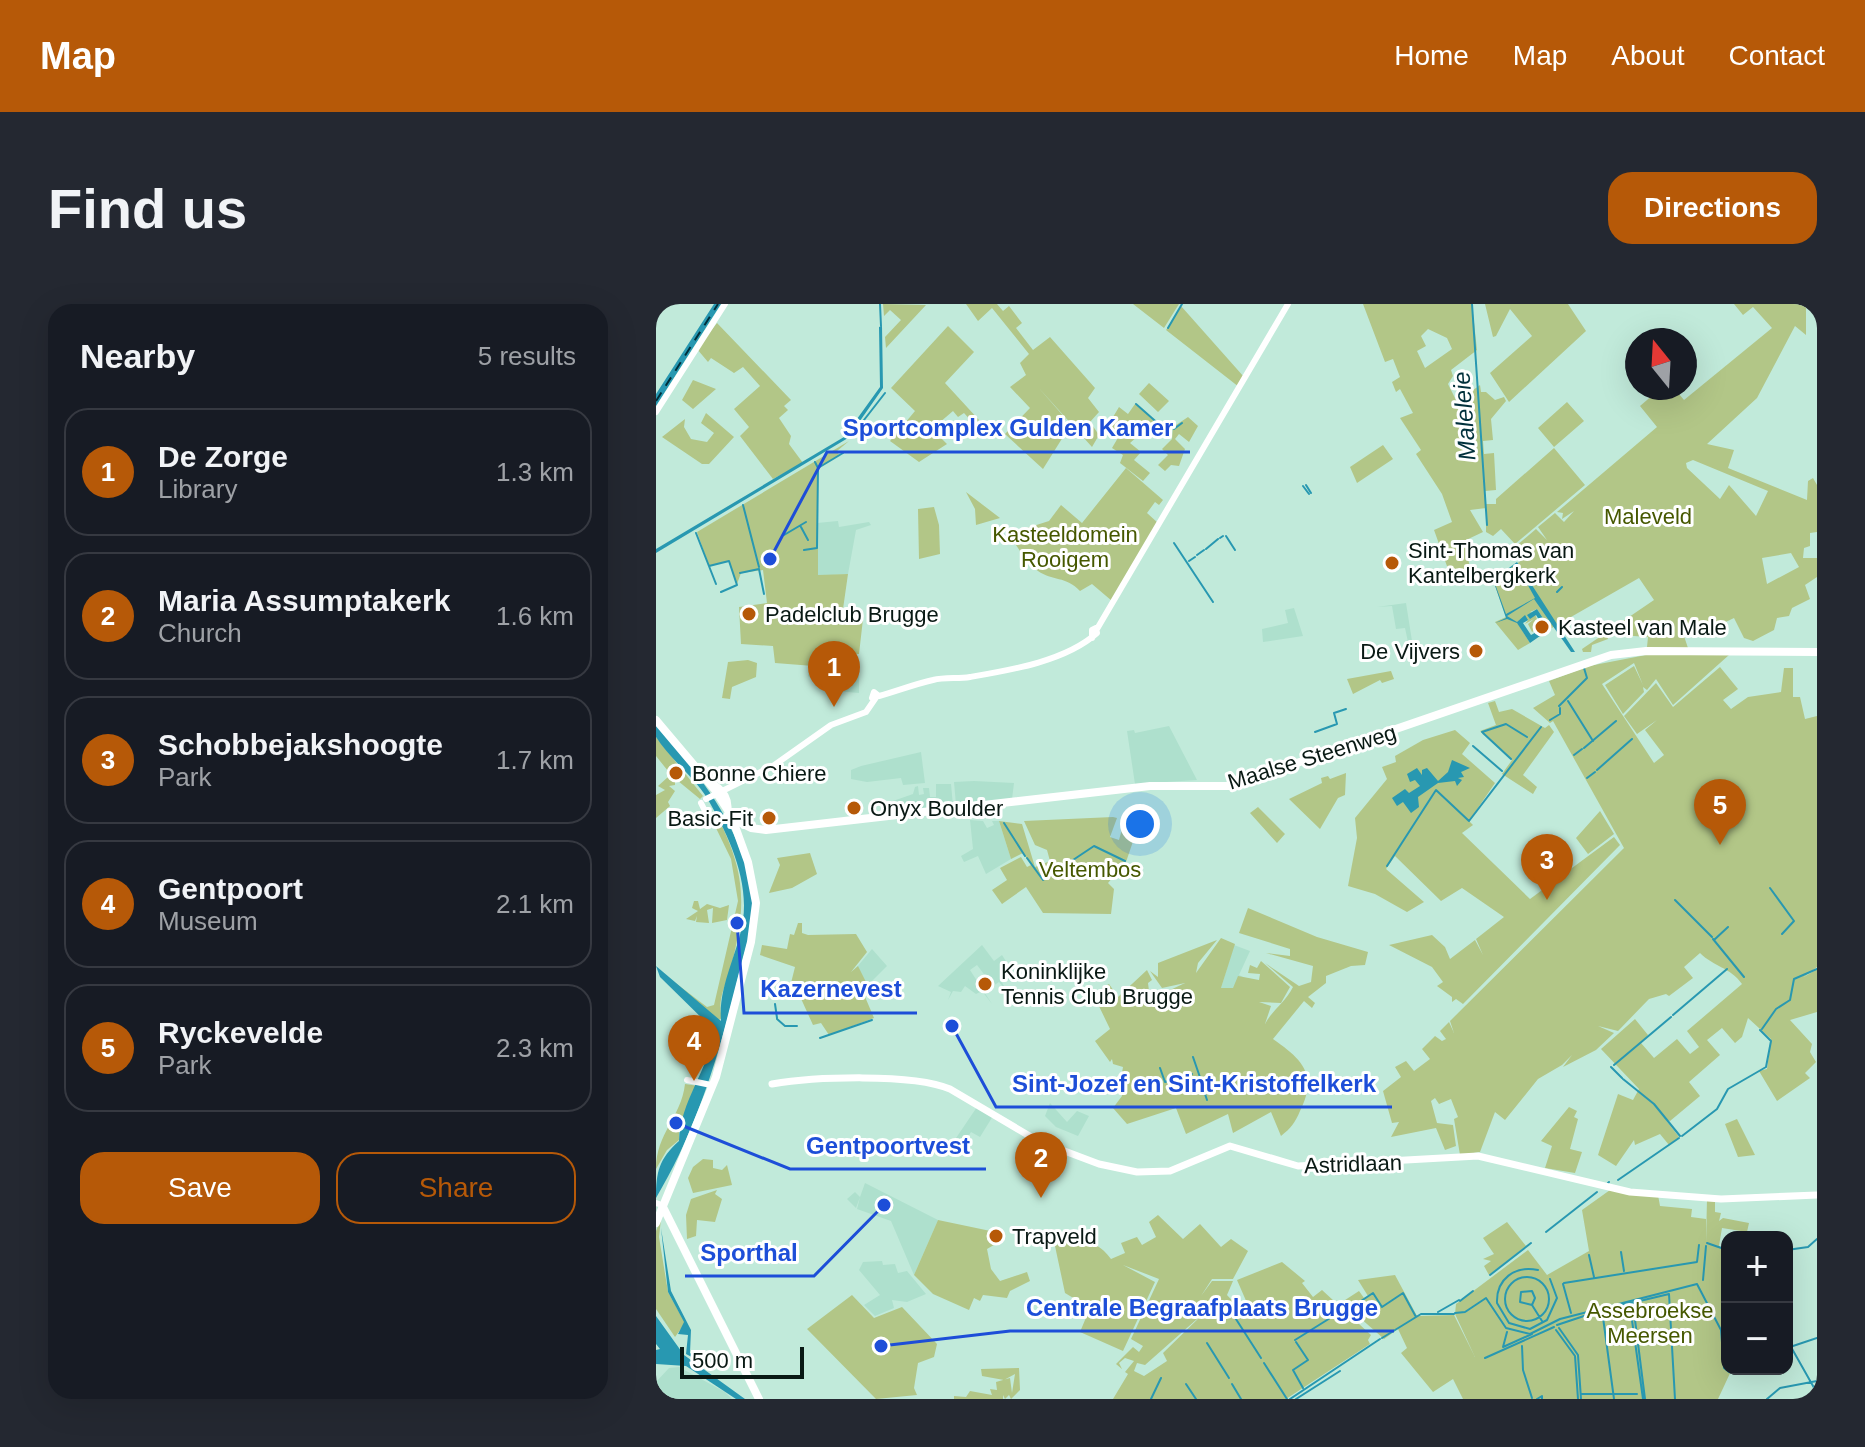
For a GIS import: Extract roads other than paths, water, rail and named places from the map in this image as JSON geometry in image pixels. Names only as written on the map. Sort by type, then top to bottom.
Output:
[{"type":"main road","name":"Maalse Steenweg","points":[[730,819],[766,830],[1159,785],[1230,786],[1611,655],[1646,651],[1817,653]]},
{"type":"main road","points":[[656,721],[707,782],[712,796]]},
{"type":"main road","points":[[656,721],[730,819],[755,888],[756,916],[765,927],[754,933],[719,1062],[660,1213]]},
{"type":"main road","name":"Astridlaan","points":[[772,1084],[912,1079],[950,1089],[1027,1135],[1070,1155],[1137,1172],[1170,1171],[1230,1146],[1298,1166],[1350,1161],[1422,1162],[1474,1156],[1630,1192],[1721,1199],[1817,1195]]},
{"type":"main road","points":[[660,1213],[702,1283]]},
{"type":"main road","points":[[660,1213],[711,1299],[761,1399]]},
{"type":"main road","points":[[711,1299],[761,1399]]},
{"type":"street","points":[[656,412],[725,304]]},
{"type":"street","points":[[712,796],[773,766],[828,727],[869,710],[875,698],[936,679],[971,677],[1044,660],[1073,650],[1096,631],[1288,304]]},
{"type":"street","points":[[712,796],[730,819]]},
{"type":"street","points":[[712,796],[730,819]]},
{"type":"street","points":[[687,1080],[711,1085]]},
{"type":"water","points":[[714,304],[721,304],[656,406],[656,394]]},
{"type":"water","points":[[882,326],[883,388],[848,438],[656,553],[656,549],[844,437],[880,387],[879,327]]},
{"type":"water","points":[[1517,562],[1575,652],[1571,652],[1534,599],[1507,616],[1517,622],[1525,615],[1528,620],[1523,623],[1531,635],[1544,628],[1536,615],[1530,619],[1527,615],[1537,609],[1550,629],[1530,643],[1517,623],[1507,619],[1495,623],[1506,618],[1489,568],[1494,579]],"holes":[[[1516,564],[1535,598],[1506,614],[1494,581]]]},
{"type":"water","points":[[656,725],[703,783],[730,826],[748,873],[753,907],[747,943],[707,1087],[684,1144],[656,1198],[660,1166],[679,1141],[684,1112],[707,1059],[714,1030],[660,977],[656,966],[721,1021],[722,995],[740,933],[744,904],[740,872],[722,826],[702,791],[656,737]]},
{"type":"water","points":[[1452,760],[1470,768],[1461,772],[1464,777],[1458,778],[1462,780],[1457,786],[1455,781],[1438,783],[1418,797],[1419,807],[1411,813],[1403,802],[1397,806],[1392,798],[1405,789],[1409,793],[1420,786],[1415,780],[1410,782],[1407,774],[1417,768],[1422,775],[1422,770],[1427,768],[1438,781],[1448,772]]},
{"type":"water","points":[[661,1228],[671,1291],[691,1330],[690,1353],[705,1364],[686,1354],[688,1335],[678,1334],[684,1322],[668,1292]]},
{"type":"water","points":[[656,1316],[684,1355],[745,1399],[736,1399],[686,1366],[656,1364],[656,1350],[660,1349],[656,1344]]},
{"type":"waterway","points":[[880,304],[881,326]]},
{"type":"waterway","points":[[1168,328],[1182,304]]},
{"type":"waterway","name":"Maleleie","points":[[1472,304],[1487,525]]},
{"type":"waterway","points":[[864,420],[885,393]]},
{"type":"waterway","points":[[1136,404],[1170,434]]},
{"type":"waterway","points":[[1174,429],[1182,423]]},
{"type":"waterway","points":[[815,462],[818,468],[843,453]]},
{"type":"waterway","points":[[804,550],[817,548],[818,468]]},
{"type":"waterway","points":[[1306,485],[1311,493]]},
{"type":"waterway","points":[[1303,486],[1309,494]]},
{"type":"waterway","points":[[743,505],[759,567]]},
{"type":"waterway","points":[[784,535],[806,522]]},
{"type":"waterway","points":[[801,527],[808,540]]},
{"type":"waterway","points":[[696,533],[716,584]]},
{"type":"waterway","points":[[1226,536],[1235,550]]},
{"type":"waterway","points":[[1206,549],[1218,539]]},
{"type":"waterway","points":[[1174,543],[1213,602]]},
{"type":"waterway","points":[[1197,555],[1204,550]]},
{"type":"waterway","points":[[1189,561],[1195,557]]},
{"type":"waterway","points":[[709,566],[729,561],[737,585],[721,592]]},
{"type":"waterway","points":[[740,573],[759,569],[764,594]]},
{"type":"waterway","points":[[1557,592],[1562,587]]},
{"type":"waterway","points":[[844,615],[854,613]]},
{"type":"waterway","points":[[817,618],[841,616]]},
{"type":"waterway","points":[[806,619],[816,618]]},
{"type":"waterway","name":"Maleleie","points":[[1559,706],[1587,678],[1584,668]]},
{"type":"waterway","points":[[1568,701],[1593,741]]},
{"type":"waterway","name":"Maleleie","points":[[1550,720],[1560,714],[1560,708]]},
{"type":"waterway","points":[[1315,732],[1337,724],[1334,713],[1346,709]]},
{"type":"waterway","points":[[1584,748],[1616,721]]},
{"type":"waterway","points":[[1482,732],[1506,724],[1527,737]]},
{"type":"waterway","name":"Maleleie","points":[[1387,866],[1436,790],[1469,821],[1541,727]]},
{"type":"waterway","points":[[1483,733],[1511,759]]},
{"type":"waterway","points":[[1597,770],[1632,739]]},
{"type":"waterway","points":[[1473,746],[1502,771]]},
{"type":"waterway","points":[[1574,755],[1582,749]]},
{"type":"waterway","points":[[1587,778],[1595,772]]},
{"type":"waterway","points":[[1004,823],[1025,856]]},
{"type":"waterway","points":[[1027,858],[1043,880],[1094,846],[1125,861]]},
{"type":"waterway","points":[[1770,888],[1794,921],[1782,934]]},
{"type":"waterway","points":[[1675,900],[1712,937]]},
{"type":"waterway","points":[[1714,940],[1728,927]]},
{"type":"waterway","points":[[1713,939],[1744,977]]},
{"type":"waterway","points":[[1673,1015],[1727,969]]},
{"type":"waterway","points":[[1762,1029],[1776,1009],[1790,1000],[1794,979],[1817,969]]},
{"type":"waterway","points":[[775,1004],[777,1018]]},
{"type":"waterway","points":[[1614,1065],[1671,1017]]},
{"type":"waterway","points":[[777,1019],[785,1026],[797,1026]]},
{"type":"waterway","points":[[820,1038],[872,1020]]},
{"type":"waterway","points":[[1682,1136],[1717,1109],[1728,1089],[1766,1067],[1771,1041],[1760,1030]]},
{"type":"waterway","points":[[1193,1057],[1203,1086]]},
{"type":"waterway","points":[[1611,1067],[1622,1078]]},
{"type":"waterway","points":[[1160,1068],[1165,1082],[1192,1074]]},
{"type":"waterway","points":[[1623,1079],[1654,1104],[1680,1136]]},
{"type":"waterway","points":[[1203,1088],[1207,1100]]},
{"type":"waterway","points":[[1618,1180],[1679,1138]]},
{"type":"waterway","points":[[1546,1232],[1597,1192]]},
{"type":"waterway","points":[[1793,1249],[1808,1247],[1817,1239]]},
{"type":"waterway","points":[[1490,1275],[1531,1243]]},
{"type":"waterway","points":[[1707,1243],[1721,1248]]},
{"type":"waterway","points":[[1564,1283],[1697,1262],[1699,1245]]},
{"type":"waterway","points":[[1703,1280],[1706,1246]]},
{"type":"waterway","points":[[1621,1252],[1624,1271]]},
{"type":"waterway","points":[[1589,1255],[1594,1277]]},
{"type":"waterway","points":[[1538,1270],[1515,1272],[1503,1281],[1497,1303],[1509,1323],[1530,1329],[1547,1320],[1557,1298],[1550,1279]]},
{"type":"waterway","points":[[1527,1277],[1543,1283],[1549,1299],[1543,1315],[1527,1321],[1511,1315],[1505,1299],[1511,1283],[1527,1277]]},
{"type":"waterway","points":[[1563,1284],[1571,1313]]},
{"type":"waterway","points":[[1455,1313],[1465,1312],[1486,1298],[1506,1328],[1530,1334],[1560,1319],[1697,1284],[1721,1330]]},
{"type":"waterway","points":[[1460,1301],[1473,1291]]},
{"type":"waterway","points":[[1532,1305],[1535,1298],[1532,1291],[1521,1292],[1520,1302],[1532,1305],[1542,1321]]},
{"type":"waterway","points":[[1349,1309],[1373,1293],[1382,1307],[1403,1293],[1416,1317]]},
{"type":"waterway","points":[[1602,1310],[1669,1294],[1675,1399]]},
{"type":"waterway","points":[[1438,1312],[1459,1300]]},
{"type":"waterway","points":[[1633,1304],[1645,1399]]},
{"type":"waterway","points":[[1630,1306],[1643,1399]]},
{"type":"waterway","points":[[1295,1340],[1343,1310]]},
{"type":"waterway","points":[[1557,1325],[1602,1310],[1614,1399]]},
{"type":"waterway","points":[[1382,1338],[1421,1314],[1454,1314]]},
{"type":"waterway","points":[[1234,1316],[1261,1358]]},
{"type":"waterway","points":[[1485,1358],[1554,1327]]},
{"type":"waterway","points":[[1559,1328],[1578,1355],[1581,1399]]},
{"type":"waterway","points":[[1556,1330],[1575,1356],[1578,1399]]},
{"type":"waterway","points":[[1507,1332],[1503,1347],[1532,1334]]},
{"type":"waterway","points":[[1793,1346],[1817,1338]]},
{"type":"waterway","points":[[1290,1399],[1380,1339]]},
{"type":"waterway","points":[[1296,1342],[1308,1360],[1293,1370],[1303,1388]]},
{"type":"waterway","points":[[1207,1343],[1229,1378]]},
{"type":"waterway","points":[[1522,1346],[1523,1370],[1532,1398]]},
{"type":"waterway","points":[[1793,1351],[1817,1393]]},
{"type":"waterway","points":[[1264,1363],[1287,1399]]},
{"type":"waterway","points":[[1296,1399],[1340,1371]]},
{"type":"waterway","points":[[1151,1399],[1161,1378]]},
{"type":"waterway","points":[[1767,1399],[1780,1388],[1817,1381]]},
{"type":"waterway","points":[[1186,1384],[1196,1399]]},
{"type":"waterway","points":[[1232,1384],[1241,1399]]},
{"type":"waterway","points":[[1581,1394],[1637,1394]]},
{"type":"waterway","points":[[1537,1399],[1542,1396],[1542,1399]]},
{"type":"place","name":"Sportcomplex Gulden Kamer","points":[[770,559]]},
{"type":"place","name":"Sint-Thomas van Kantelbergkerk","points":[[1392,563]]},
{"type":"place","name":"Padelclub Brugge","points":[[749,614]]},
{"type":"place","name":"Kasteel van Male","points":[[1542,627]]},
{"type":"place","name":"De Vijvers","points":[[1476,651]]},
{"type":"place","name":"De Zorge","points":[[834,707]]},
{"type":"place","name":"Bonne Chiere","points":[[676,773]]},
{"type":"place","name":"Onyx Boulder","points":[[854,808]]},
{"type":"place","name":"Basic-Fit","points":[[769,818]]},
{"type":"place","name":"Ryckevelde","points":[[1720,845]]},
{"type":"place","name":"Schobbejakshoogte","points":[[1547,900]]},
{"type":"place","name":"Kazernevest","points":[[737,923]]},
{"type":"place","name":"Koninklijke Tennis Club Brugge","points":[[985,984]]},
{"type":"place","name":"Sint-Jozef en Sint-Kristoffelkerk","points":[[952,1026]]},
{"type":"place","name":"Gentpoort","points":[[694,1081]]},
{"type":"place","name":"Gentpoortvest","points":[[676,1123]]},
{"type":"place","name":"Maria Assumptakerk","points":[[1041,1198]]},
{"type":"place","name":"Sporthal","points":[[884,1205]]},
{"type":"place","name":"Trapveld","points":[[996,1236]]},
{"type":"place","name":"Centrale Begraafplaats Brugge","points":[[881,1346]]},
{"type":"park label","name":"Maleveld","points":[[1648,516]]},
{"type":"park label","name":"Kasteeldomein Rooigem","points":[[1065,546]]},
{"type":"park label","name":"Veltembos","points":[[1090,869]]},
{"type":"park label","name":"Assebroekse Meersen","points":[[1650,1322]]}]
